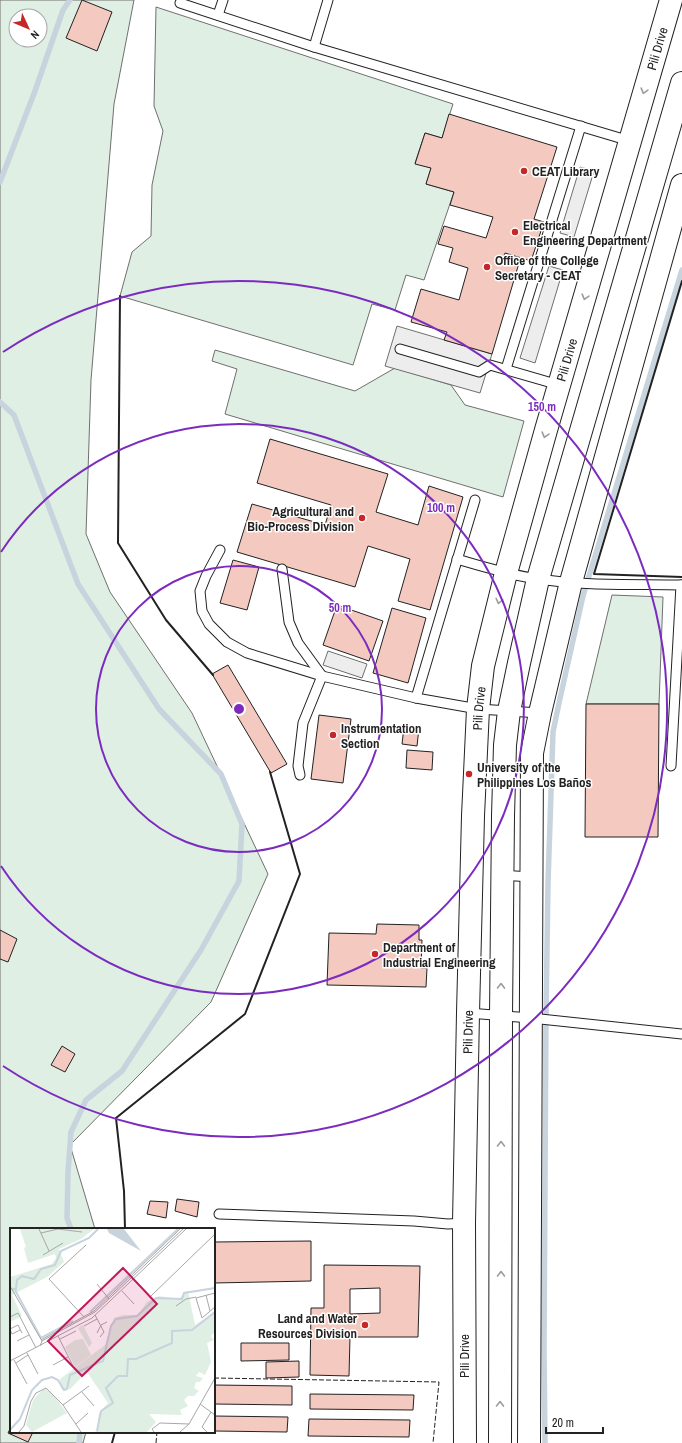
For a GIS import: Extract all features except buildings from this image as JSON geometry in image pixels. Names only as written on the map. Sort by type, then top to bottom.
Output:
[{"type":"street","name":"Pili Drive","points":[[465,1443],[464,1223],[468,1013],[473,816],[478,709],[483,666],[506,573],[559,385],[671,0]]},
{"type":"street","points":[[500,1443],[502,875],[505,745],[509,711],[538,579],[682,83]]},
{"type":"street","points":[[529,1443],[536,1018],[531,877],[532,753],[571,582],[682,185]]},
{"type":"lane","points":[[218,15],[223,0]]},
{"type":"lane","points":[[314,47],[326,1]]},
{"type":"lane","points":[[180,3],[314,47],[630,141]]},
{"type":"lane","points":[[506,369],[581,126]]},
{"type":"lane","points":[[400,349],[479,372],[490,365],[559,385]]},
{"type":"lane","points":[[416,698],[475,500]]},
{"type":"lane","points":[[220,550],[200,591],[202,611],[209,624],[227,642],[247,653],[322,676],[416,698],[478,709],[540,713]]},
{"type":"lane","points":[[457,559],[506,573],[538,579],[571,582],[682,585],[671,766]]},
{"type":"lane","points":[[282,569],[290,622],[298,643],[322,676]]},
{"type":"lane","points":[[300,775],[298,766],[303,723],[322,676]]},
{"type":"lane","points":[[502,875],[531,877]]},
{"type":"lane","points":[[468,1013],[536,1018],[682,1034]]},
{"type":"lane","points":[[219,1214],[414,1221],[448,1224],[464,1223]]},
{"type":"green space","points":[[0,0],[134,0],[114,104],[91,380],[86,534],[110,592],[192,713],[268,874],[211,1002],[70,1145],[95,1228],[10,1228],[10,1433],[86,1433],[83,1443],[0,1443]]},
{"type":"green space","points":[[156,7],[453,104],[442,138],[425,133],[415,163],[431,168],[426,184],[454,192],[424,280],[406,275],[395,310],[372,304],[353,365],[120,296],[132,252],[151,236],[152,185],[163,131],[154,106]]},
{"type":"green space","points":[[215,350],[355,391],[395,368],[451,385],[465,405],[524,421],[503,497],[225,414],[237,369],[212,361]]},
{"type":"green space","points":[[612,595],[663,597],[659,704],[586,704]]},
{"type":"shaded area","points":[[580,167],[594,171],[574,237],[560,233]]},
{"type":"shaded area","points":[[549,266],[563,270],[535,363],[520,358]]},
{"type":"shaded area","points":[[397,326],[492,354],[480,393],[385,366]]},
{"type":"shaded area","points":[[328,651],[367,664],[362,678],[323,665]]},
{"type":"waterway","points":[[0,182],[35,91],[63,10],[70,0]]},
{"type":"waterway","points":[[545,1443],[544,1348],[546,1013],[548,883],[553,732],[583,596],[682,270]]},
{"type":"waterway","points":[[0,402],[14,415],[78,584],[159,709],[221,774],[242,824],[239,881],[201,950],[122,1071],[86,1100],[71,1132],[67,1218],[71,1228]]},
{"type":"waterway","points":[[79,1443],[80,1433]]},
{"type":"fence","points":[[215,1378],[439,1382],[433,1443]]},
{"type":"fence","points":[[156,1443],[157,1433]]},
{"type":"wall","points":[[682,281],[594,574],[682,577]]},
{"type":"wall","points":[[120,296],[118,543],[166,620],[213,675]]},
{"type":"wall","points":[[125,1228],[124,1191],[116,1118],[245,1014],[300,874],[270,772]]},
{"type":"wall","points":[[112,1443],[115,1433]]},
{"type":"place","name":"CEAT Library","points":[[524,171]]},
{"type":"place","name":"Electrical Engineering Department","points":[[515,232]]},
{"type":"place","name":"Office of the College Secretary - CEAT","points":[[487,267]]},
{"type":"place","name":"Agricultural and Bio-Process Division","points":[[362,518]]},
{"type":"place","name":"Instrumentation Section","points":[[333,735]]},
{"type":"place","name":"University of the Philippines Los Baños","points":[[469,774]]},
{"type":"place","name":"Department of Industrial Engineering","points":[[375,954]]},
{"type":"place","name":"Land and Water Resources Division","points":[[365,1325]]}]
